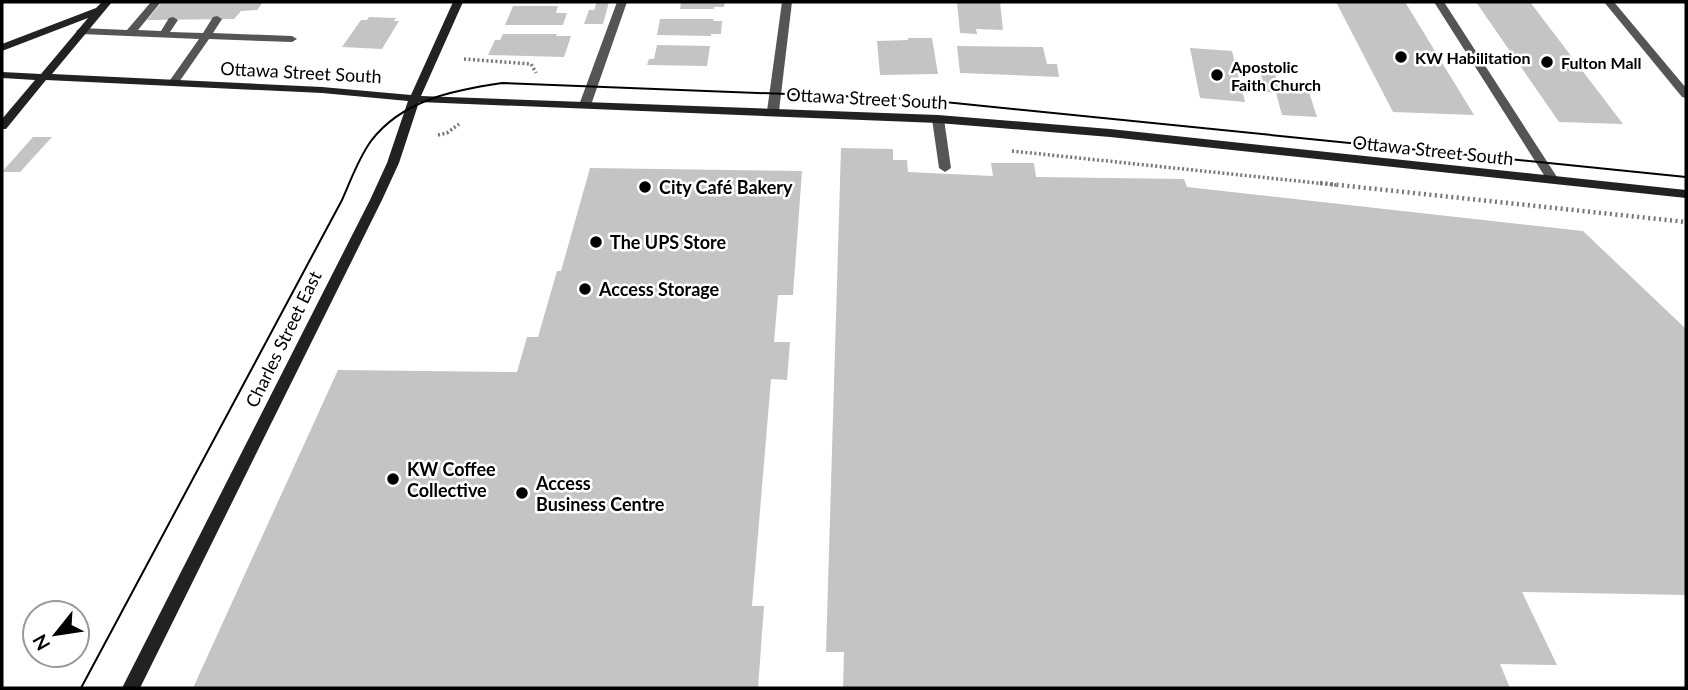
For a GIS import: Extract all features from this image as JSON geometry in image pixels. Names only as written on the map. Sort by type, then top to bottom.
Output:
[{"type":"main road","name":"Charles Street East","points":[[131,688],[376,200],[393,163],[401,134],[428,65],[458,2]]},
{"type":"main road","points":[[2,126],[103,6]]},
{"type":"main road","points":[[2,48],[103,6]]},
{"type":"main road","name":"Ottawa Street South","points":[[2,75],[417,97],[428,100],[938,119],[1110,133],[1686,194]]},
{"type":"street","points":[[130,34],[156,2]]},
{"type":"street","points":[[585,105],[622,2]]},
{"type":"street","points":[[772,111],[787,2]]},
{"type":"street","points":[[1439,2],[1553,180]]},
{"type":"street","points":[[1609,2],[1686,95]]},
{"type":"street","points":[[173,83],[217,19]]},
{"type":"street","points":[[163,35],[173,20]]},
{"type":"street","points":[[81,31],[292,39]]},
{"type":"street","points":[[938,119],[945,168]]},
{"type":"path","points":[[464,59],[531,64],[537,73]]},
{"type":"path","points":[[1004,150],[1686,222]]},
{"type":"building","points":[[162,2],[263,2],[257,10],[241,11],[234,19],[147,20]]},
{"type":"building","points":[[597,2],[609,2],[603,24],[584,24],[589,10],[594,10]]},
{"type":"building","points":[[681,2],[725,2],[724,7],[714,9],[680,9]]},
{"type":"building","points":[[957,2],[1000,2],[1003,30],[976,29],[977,34],[960,33]]},
{"type":"building","name":"KW Habilitation","points":[[1336,2],[1405,2],[1474,115],[1393,112]]},
{"type":"building","name":"Fulton Mall","points":[[1476,2],[1530,2],[1623,124],[1559,122]]},
{"type":"building","points":[[513,6],[558,6],[556,13],[567,13],[563,25],[505,25]]},
{"type":"building","points":[[369,17],[396,18],[394,21],[399,21],[382,49],[342,47],[361,20],[367,20]]},
{"type":"building","points":[[660,19],[714,19],[713,21],[722,21],[721,34],[657,35]]},
{"type":"building","points":[[503,34],[571,36],[564,57],[488,55],[495,40],[500,40]]},
{"type":"building","points":[[932,38],[938,74],[880,75],[877,41]]},
{"type":"building","points":[[657,45],[710,46],[707,66],[647,65],[649,59],[654,59]]},
{"type":"building","points":[[957,46],[1043,47],[1047,64],[1057,64],[1059,77],[960,73]]},
{"type":"building","name":"Apostolic Faith Church","points":[[1190,48],[1232,51],[1245,102],[1200,98]]},
{"type":"building","points":[[1260,73],[1275,74],[1279,87],[1308,89],[1317,117],[1282,115],[1276,93],[1266,92]]},
{"type":"building","points":[[33,137],[52,137],[20,172],[2,172]]},
{"type":"building","points":[[841,148],[893,149],[893,160],[907,160],[908,172],[993,176],[991,163],[1034,163],[1036,177],[1184,179],[1187,187],[1583,231],[1686,329],[1686,595],[1522,592],[1557,665],[1500,664],[1510,688],[843,688],[844,652],[826,652]]},
{"type":"building","name":"Access Business Centre","points":[[590,168],[802,171],[793,295],[778,295],[774,342],[790,342],[787,380],[771,379],[752,606],[764,606],[758,688],[193,688],[338,370],[517,372],[527,337],[538,337],[557,271],[561,271]]},
{"type":"tram line","points":[[81,688],[342,200],[366,148],[384,127],[398,116],[430,99],[502,83],[915,99],[1686,177]]},
{"type":"place","name":"KW Habilitation","points":[[1401,57]]},
{"type":"place","name":"Fulton Mall","points":[[1547,62]]},
{"type":"place","name":"Apostolic Faith Church","points":[[1217,75]]},
{"type":"place","name":"City Café Bakery","points":[[645,187]]},
{"type":"place","name":"The UPS Store","points":[[596,242]]},
{"type":"place","name":"Access Storage","points":[[585,289]]},
{"type":"place","name":"KW Coffee Collective","points":[[393,479]]},
{"type":"place","name":"Access Business Centre","points":[[522,493]]}]
